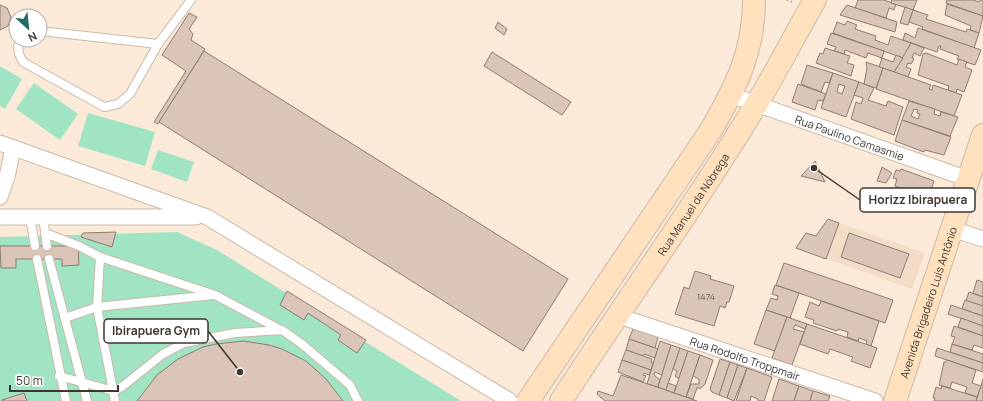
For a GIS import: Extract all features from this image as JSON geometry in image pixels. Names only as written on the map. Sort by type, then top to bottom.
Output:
[{"type":"street","points":[[528,401],[689,164],[731,95],[749,49],[754,14],[754,0]]},
{"type":"street","name":"Rua Manuel da Nóbrega","points":[[561,401],[616,315],[710,179],[757,104],[810,3]]},
{"type":"street","name":"Rua Paulino Camasmie","points":[[731,95],[968,179]]},
{"type":"street","name":"Avenida Brigadeiro Luís Antônio","points":[[895,401],[983,135]]},
{"type":"street","points":[[0,197],[7,177],[6,146],[207,217],[510,401]]},
{"type":"street","points":[[689,164],[710,179]]},
{"type":"street","points":[[0,217],[207,217]]},
{"type":"street","points":[[952,229],[983,239]]},
{"type":"street","name":"Rua Rodolfo Troppmair","points":[[616,315],[875,401]]},
{"type":"lane","points":[[18,48],[19,54],[23,62],[104,107],[118,104],[130,94],[158,44],[191,0]]},
{"type":"lane","points":[[48,32],[158,44]]},
{"type":"lane","points":[[36,217],[45,233],[47,246]]},
{"type":"lane","points":[[35,246],[36,217]]},
{"type":"lane","points":[[45,233],[80,246],[100,257],[215,295],[282,330],[302,344],[350,385],[358,401]]},
{"type":"lane","points":[[100,257],[97,307],[115,401]]},
{"type":"lane","points":[[37,259],[59,376],[66,401]]},
{"type":"lane","points":[[49,259],[80,381],[87,401]]},
{"type":"lane","points":[[65,318],[97,307],[215,295]]},
{"type":"lane","points":[[59,376],[114,391],[123,386],[163,354],[184,343],[235,333],[282,330]]},
{"type":"shaded area","points":[[828,219],[925,253],[912,289],[796,248],[806,233],[816,236]]},
{"type":"green space","points":[[0,66],[22,79],[5,109],[0,106]]},
{"type":"green space","points":[[34,83],[78,114],[60,140],[16,109]]},
{"type":"green space","points":[[88,113],[155,132],[145,166],[78,146]]},
{"type":"green space","points":[[158,150],[194,162],[187,182],[151,169]]},
{"type":"green space","points":[[177,232],[217,250],[461,401],[0,401],[0,237]]},
{"type":"building","points":[[858,0],[884,0],[896,4],[894,10],[889,8],[886,18],[855,8]]},
{"type":"building","points":[[892,0],[917,0],[913,10],[891,3]]},
{"type":"building","points":[[947,0],[973,0],[979,2],[980,0],[983,0],[983,16],[946,3]]},
{"type":"building","points":[[947,4],[983,16],[979,33],[970,30],[971,26],[945,15]]},
{"type":"building","points":[[0,5],[7,8],[8,10],[8,26],[0,30]]},
{"type":"building","points":[[847,5],[897,22],[895,32],[840,15]]},
{"type":"building","points":[[905,7],[913,10],[908,25],[900,23]]},
{"type":"building","points":[[913,10],[928,15],[926,19],[966,32],[967,29],[979,33],[974,48],[922,29],[923,27],[909,22]]},
{"type":"building","points":[[189,13],[197,17],[189,29],[193,34],[191,40],[205,49],[158,124],[154,122],[186,71],[162,55]]},
{"type":"building","points":[[847,21],[857,25],[855,29],[876,36],[875,40],[888,45],[891,36],[911,43],[903,58],[833,33],[837,22],[845,25]]},
{"type":"building","points":[[498,22],[507,29],[504,35],[495,28]]},
{"type":"building","points":[[918,28],[981,50],[975,65],[957,59],[959,56],[940,49],[941,46],[939,46],[937,52],[903,40],[905,33],[915,38]]},
{"type":"building","points":[[831,33],[884,51],[882,58],[868,53],[866,58],[845,50],[844,54],[834,51],[836,47],[827,44]]},
{"type":"building","points":[[911,43],[924,48],[920,56],[914,53],[912,58],[914,59],[911,64],[908,63],[906,67],[911,69],[908,77],[894,72]]},
{"type":"building","points":[[825,48],[850,56],[847,63],[854,65],[851,76],[816,63],[820,53],[823,54]]},
{"type":"building","points":[[204,51],[568,279],[523,351],[159,122]]},
{"type":"building","points":[[492,52],[571,102],[562,115],[484,66]]},
{"type":"building","points":[[926,53],[957,65],[959,59],[967,62],[965,67],[972,70],[964,92],[957,89],[956,93],[948,90],[949,86],[918,75],[923,54]]},
{"type":"building","points":[[896,55],[903,58],[894,72],[879,67],[882,58],[893,62]]},
{"type":"building","points":[[866,62],[883,68],[876,88],[864,84],[867,68]]},
{"type":"building","points":[[807,65],[833,73],[829,83],[825,82],[821,92],[801,84]]},
{"type":"building","points":[[883,68],[931,85],[929,89],[932,90],[933,85],[962,95],[954,116],[876,89]]},
{"type":"building","points":[[833,73],[859,82],[846,117],[821,108]],"holes":[[[839,84],[845,86],[842,94],[837,92]]]},
{"type":"building","points":[[859,82],[874,88],[868,100],[886,106],[888,101],[903,107],[894,135],[851,119],[856,102],[861,104],[863,98],[854,95]]},
{"type":"building","points":[[798,84],[826,94],[823,101],[818,100],[815,110],[792,102]]},
{"type":"building","points":[[909,101],[935,109],[934,114],[940,116],[941,112],[958,117],[950,136],[902,120]],"holes":[[[914,109],[918,110],[917,113],[920,114],[918,119],[911,116]]]},
{"type":"building","points":[[902,120],[951,137],[944,155],[925,150],[924,152],[895,141]]},
{"type":"building","points":[[815,161],[825,182],[801,176]]},
{"type":"building","points":[[882,167],[892,173],[886,183],[877,181]]},
{"type":"building","points":[[901,169],[934,181],[928,198],[895,186],[897,179],[893,178],[896,170],[900,171]]},
{"type":"building","points":[[828,219],[839,223],[826,259],[796,248],[806,233],[816,236]]},
{"type":"building","points":[[116,232],[112,247],[81,237],[83,233]]},
{"type":"building","points":[[849,233],[909,254],[900,278],[841,257]]},
{"type":"building","points":[[0,246],[78,246],[79,265],[62,266],[62,259],[16,259],[16,268],[1,268]]},
{"type":"building","points":[[784,263],[893,300],[885,323],[776,285]]},
{"type":"building","points":[[695,271],[711,276],[710,279],[734,286],[729,302],[727,302],[725,308],[720,306],[714,326],[675,314],[684,287],[689,289]]},
{"type":"building","points":[[977,280],[983,282],[983,297],[973,293]]},
{"type":"building","points":[[775,285],[799,293],[790,318],[766,310],[771,298],[777,300],[778,296],[772,294]]},
{"type":"building","points":[[287,291],[366,340],[357,353],[338,340],[341,335],[308,313],[304,320],[280,305]]},
{"type":"building","points":[[969,292],[983,297],[983,306],[966,301]]},
{"type":"building","points":[[965,300],[983,306],[983,316],[962,309]]},
{"type":"building","points":[[821,301],[879,321],[871,346],[866,344],[867,341],[859,338],[858,341],[847,337],[848,332],[838,329],[837,331],[813,323],[814,320],[805,317],[810,302],[819,306]]},
{"type":"building","points":[[951,305],[983,316],[983,326],[948,314]]},
{"type":"building","points":[[766,310],[787,317],[775,351],[754,344]]},
{"type":"building","points":[[787,317],[807,324],[805,329],[795,325],[793,329],[804,332],[792,365],[772,358]]},
{"type":"building","points":[[961,318],[983,326],[983,336],[958,327]]},
{"type":"building","points":[[807,324],[877,348],[870,368],[851,361],[853,357],[830,349],[828,354],[800,344]]},
{"type":"building","points":[[954,326],[983,336],[983,348],[974,345],[972,350],[952,344],[955,337],[951,336]]},
{"type":"building","points":[[633,329],[658,337],[655,348],[629,339]]},
{"type":"building","points":[[629,339],[658,349],[655,358],[644,354],[643,356],[626,350]]},
{"type":"building","points":[[243,341],[269,345],[282,349],[306,361],[326,379],[343,401],[137,401],[157,375],[178,359],[203,347]]},
{"type":"building","points":[[660,341],[671,345],[662,375],[655,372],[654,375],[660,380],[658,387],[647,384]]},
{"type":"building","points":[[952,344],[983,354],[983,363],[950,352]]},
{"type":"building","points":[[671,345],[680,348],[666,390],[658,387]]},
{"type":"building","points":[[680,348],[688,351],[679,379],[675,376],[677,371],[673,369]]},
{"type":"building","points":[[937,348],[983,363],[983,372],[935,356]]},
{"type":"building","points":[[626,350],[652,359],[651,362],[653,363],[651,370],[622,360]]},
{"type":"building","points":[[688,351],[700,355],[686,397],[674,393]]},
{"type":"building","points":[[700,355],[713,360],[705,384],[701,388],[697,388],[693,399],[686,397],[691,384],[699,384],[699,379],[693,376]]},
{"type":"building","points":[[720,359],[730,362],[719,395],[712,392],[710,389]]},
{"type":"building","points":[[622,360],[651,370],[649,375],[644,373],[643,375],[646,376],[643,382],[618,372]]},
{"type":"building","points":[[947,360],[976,370],[972,383],[981,386],[977,397],[965,393],[967,387],[952,382],[950,388],[939,385],[944,362]]},
{"type":"building","points":[[730,362],[738,365],[727,398],[719,395]]},
{"type":"building","points":[[738,365],[747,368],[734,401],[727,398]]},
{"type":"building","points":[[747,368],[772,377],[764,401],[758,401],[758,399],[751,396],[750,401],[736,401]]},
{"type":"building","points":[[621,375],[697,401],[605,401],[597,394],[598,391],[613,396]]},
{"type":"building","points":[[779,379],[799,386],[794,401],[772,401]]},
{"type":"building","points":[[983,379],[983,401],[976,401],[981,386]]},
{"type":"building","points":[[668,383],[676,386],[674,393],[666,390]]},
{"type":"building","points":[[799,386],[813,391],[810,401],[794,401]]},
{"type":"building","points":[[942,386],[977,397],[976,401],[934,401],[935,398],[933,398],[936,387],[941,389]]},
{"type":"building","points":[[813,391],[830,396],[828,401],[810,401]]},
{"type":"building","points":[[24,393],[27,401],[2,401],[2,400]]},
{"type":"place","name":"Horizz Ibirapuera","points":[[814,168]]},
{"type":"place","name":"Ibirapuera Gym","points":[[240,372]]}]
